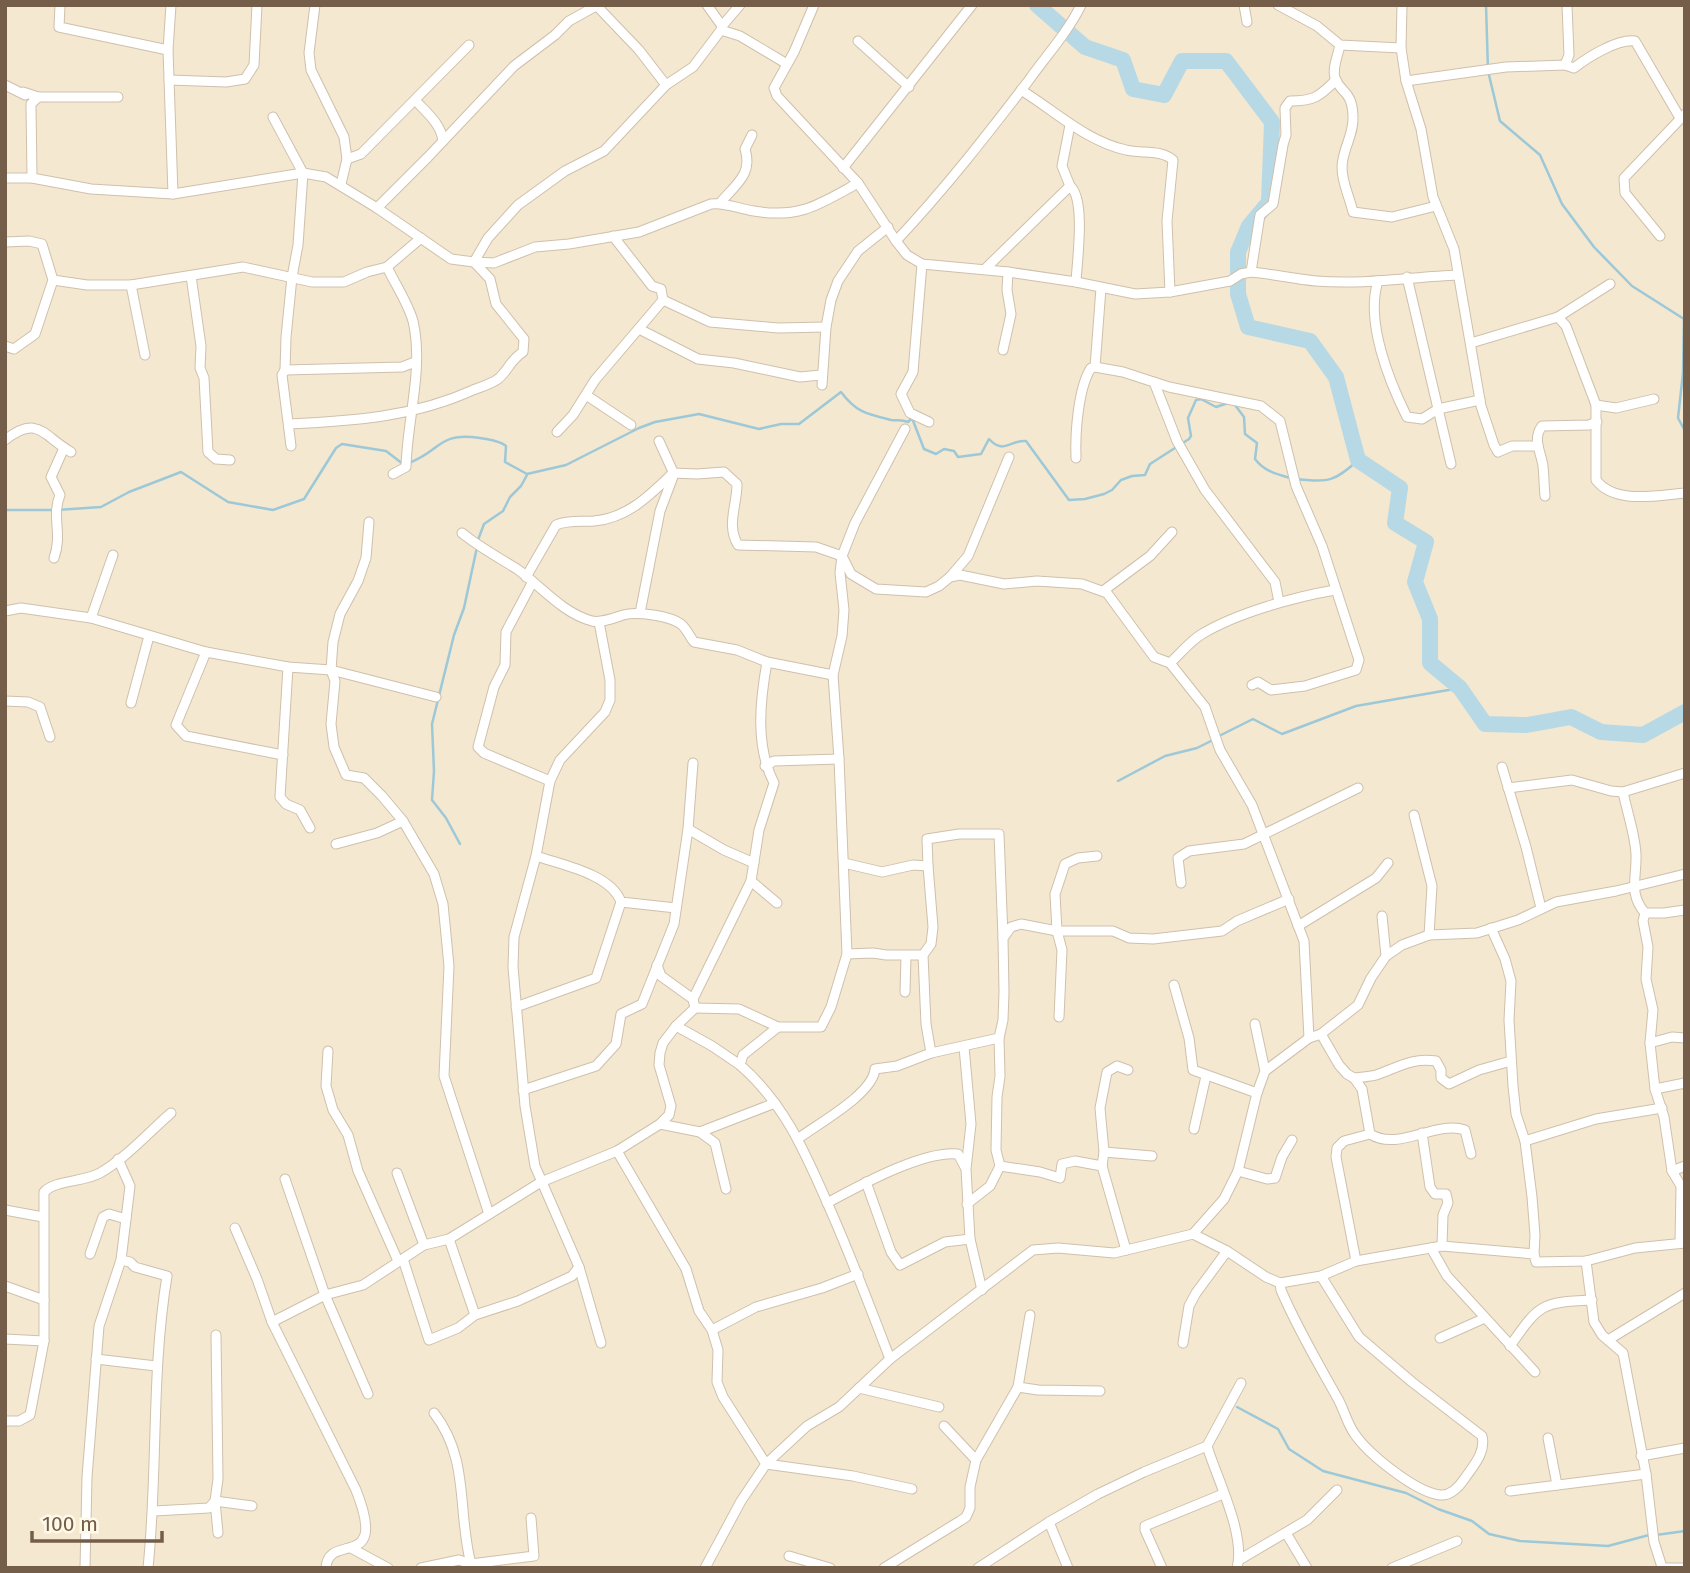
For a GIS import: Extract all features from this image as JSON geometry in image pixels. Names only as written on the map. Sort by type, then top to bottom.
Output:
[{"type":"street","points":[[61,5],[59,27],[168,50]]},
{"type":"street","points":[[171,5],[168,50],[173,194]]},
{"type":"street","points":[[169,80],[226,82],[245,79],[254,65],[257,5]]},
{"type":"street","points":[[315,5],[309,53],[311,69],[344,136],[347,159],[341,184]]},
{"type":"street","points":[[707,5],[721,28],[788,64]]},
{"type":"street","points":[[474,262],[488,238],[518,205],[565,171],[604,151],[666,85],[693,67],[740,5]]},
{"type":"street","points":[[814,5],[788,64],[774,88],[777,96],[858,183],[907,255],[922,264],[1008,272],[1135,294],[1170,292],[1230,281],[1241,274],[1251,272],[1316,281],[1378,281],[1458,275]]},
{"type":"street","points":[[843,167],[972,5]]},
{"type":"street","points":[[896,241],[923,212],[1021,90],[1081,5]]},
{"type":"street","points":[[1244,5],[1247,23]]},
{"type":"street","points":[[1278,5],[1317,26],[1339,45],[1402,48]]},
{"type":"street","points":[[1402,5],[1402,48],[1406,81],[1422,129],[1436,206],[1454,249],[1480,400],[1493,445],[1498,452],[1512,446],[1538,446]]},
{"type":"street","points":[[1565,65],[1569,55],[1567,5]]},
{"type":"street","points":[[377,208],[514,65],[555,35],[569,21],[596,6],[639,50],[666,85]]},
{"type":"street","points":[[1406,81],[1506,67],[1565,65],[1574,68],[1589,56],[1626,40],[1635,41],[1682,116],[1624,178],[1625,192],[1660,236]]},
{"type":"street","points":[[858,41],[909,87]]},
{"type":"street","points":[[347,159],[361,154],[469,45]]},
{"type":"street","points":[[1339,45],[1336,80],[1351,96],[1353,131],[1343,159],[1343,177],[1353,212],[1392,217],[1436,206]]},
{"type":"street","points":[[1251,272],[1258,221],[1260,215],[1273,204],[1286,135],[1285,108],[1290,101],[1310,101],[1336,80]]},
{"type":"street","points":[[5,85],[23,92],[35,101],[118,97]]},
{"type":"street","points":[[1021,90],[1070,125],[1111,146],[1168,156],[1173,160],[1167,221],[1170,292]]},
{"type":"street","points":[[32,178],[35,101]]},
{"type":"street","points":[[416,101],[435,121],[443,141]]},
{"type":"street","points":[[273,117],[303,173],[298,245],[292,277],[285,370],[282,375],[291,446]]},
{"type":"street","points":[[1070,125],[1062,166],[1070,186],[1075,191],[1080,208],[1076,282]]},
{"type":"street","points":[[721,202],[746,173],[749,161],[745,149],[752,135]]},
{"type":"street","points":[[5,178],[32,178],[91,189],[173,194],[303,173],[326,177],[341,184],[451,259],[494,263],[535,247],[639,232],[721,202],[775,215],[792,214],[817,206],[858,183]]},
{"type":"street","points":[[985,269],[1070,186]]},
{"type":"street","points":[[639,329],[698,359],[822,380],[826,327],[838,281],[858,251],[888,227]]},
{"type":"street","points":[[557,432],[573,415],[595,380],[663,300],[661,289],[652,286],[613,236]]},
{"type":"street","points":[[53,281],[87,285],[131,285],[243,267],[312,282],[344,282],[387,267],[421,238]]},
{"type":"street","points":[[5,242],[29,241],[42,244],[53,281],[35,334],[14,349],[5,346]]},
{"type":"street","points":[[289,424],[356,420],[410,412],[456,398],[498,379],[514,357],[523,352],[524,338],[496,304],[490,279],[474,262]]},
{"type":"street","points":[[922,264],[913,372],[901,394],[910,413],[929,422]]},
{"type":"street","points":[[387,267],[412,318],[415,362],[406,467],[393,474]]},
{"type":"street","points":[[1003,350],[1011,314],[1007,290],[1008,272]]},
{"type":"street","points":[[191,276],[201,346],[200,368],[204,378],[208,452],[216,459],[230,460]]},
{"type":"street","points":[[1406,277],[1451,464]]},
{"type":"street","points":[[1378,281],[1375,320],[1385,367],[1407,417],[1422,419],[1438,409],[1480,400]]},
{"type":"street","points":[[1471,343],[1558,317],[1610,284]]},
{"type":"street","points":[[131,285],[145,355]]},
{"type":"street","points":[[1095,367],[1101,288]]},
{"type":"street","points":[[663,300],[710,322],[778,328],[826,327]]},
{"type":"street","points":[[1558,317],[1566,326],[1596,405],[1596,480],[1601,486],[1624,495],[1685,493]]},
{"type":"street","points":[[285,370],[402,367],[415,362]]},
{"type":"street","points":[[1076,458],[1075,440],[1085,377],[1091,368],[1095,367],[1261,405],[1280,421],[1296,486],[1334,579],[1335,590],[1359,660],[1356,670],[1305,686],[1271,690],[1258,682],[1252,685]]},
{"type":"street","points":[[1154,382],[1180,445],[1205,490],[1275,582],[1279,602]]},
{"type":"street","points":[[586,396],[631,425]]},
{"type":"street","points":[[1596,405],[1616,408],[1654,400]]},
{"type":"street","points":[[1545,496],[1543,465],[1536,439],[1542,426],[1589,425],[1597,422]]},
{"type":"street","points":[[5,440],[22,428],[36,427],[68,450],[51,477],[60,495],[56,511],[59,544],[54,558]]},
{"type":"street","points":[[657,965],[661,976],[694,1004],[739,1009],[779,1027],[821,1027],[831,1007],[847,954],[833,675],[842,636],[844,610],[840,573],[842,556],[855,523],[905,429]]},
{"type":"street","points":[[640,613],[660,511],[673,472],[659,441]]},
{"type":"street","points":[[550,781],[484,753],[478,747],[494,687],[505,665],[506,632],[556,525],[564,521],[614,518],[643,501],[673,472],[724,472],[737,484],[732,535],[738,545],[816,547],[842,556],[851,574],[876,590],[926,592],[950,577],[968,556],[1009,457]]},
{"type":"street","points":[[369,522],[366,558],[358,581],[340,614],[333,642],[331,670],[335,681],[331,724],[334,747],[346,775],[363,778],[403,821],[434,874],[443,904],[449,966],[444,1076],[489,1214]]},
{"type":"street","points":[[1102,592],[1150,556],[1172,532]]},
{"type":"street","points":[[462,533],[576,615],[599,622],[640,613],[681,624],[694,642],[737,650],[767,662],[833,675]]},
{"type":"street","points":[[91,618],[113,555]]},
{"type":"street","points":[[950,577],[960,575],[1004,584],[1037,581],[1082,584],[1107,593],[1154,657],[1170,663],[1205,707],[1220,750],[1252,805],[1304,941],[1309,1038]]},
{"type":"street","points":[[1170,663],[1200,635],[1230,620],[1279,602],[1335,590]]},
{"type":"street","points":[[5,611],[21,608],[47,610],[91,618],[206,652],[288,667],[331,670],[436,696]]},
{"type":"street","points":[[599,622],[610,680],[610,700],[605,712],[560,760],[550,781],[536,856],[514,937],[516,1007],[523,1090],[535,1166],[579,1268],[601,1343]]},
{"type":"street","points":[[131,704],[149,636]]},
{"type":"street","points":[[206,652],[176,725],[186,736],[283,755]]},
{"type":"street","points":[[272,1322],[325,1295],[363,1284],[424,1245],[449,1239],[541,1182],[617,1151],[660,1124],[669,1115],[671,1106],[659,1065],[663,1043],[694,1004],[751,881],[759,830],[774,783],[765,766],[760,716],[767,662]]},
{"type":"street","points":[[288,667],[280,797],[286,804],[300,810],[310,828]]},
{"type":"street","points":[[5,701],[28,702],[40,706],[50,737]]},
{"type":"street","points":[[765,766],[774,761],[839,759]]},
{"type":"street","points":[[523,1090],[596,1066],[616,1044],[621,1014],[642,1004],[674,924],[688,829],[694,763]]},
{"type":"street","points":[[1502,767],[1541,908]]},
{"type":"street","points":[[1508,788],[1572,780],[1623,792],[1685,773]]},
{"type":"street","points":[[1181,883],[1178,858],[1189,850],[1244,844],[1358,788]]},
{"type":"street","points":[[1623,792],[1636,852],[1636,902],[1645,913]]},
{"type":"street","points":[[1414,815],[1432,886],[1429,935]]},
{"type":"street","points":[[336,844],[377,833],[403,821]]},
{"type":"street","points":[[688,829],[723,850],[754,863]]},
{"type":"street","points":[[931,1053],[926,1024],[923,955],[931,944],[933,927],[927,839],[959,834],[999,834],[1004,1001],[999,1038],[997,1097],[996,1150],[1000,1166],[990,1186],[967,1204]]},
{"type":"street","points":[[516,1007],[596,978],[621,902],[612,886],[599,878],[536,856]]},
{"type":"street","points":[[1059,1017],[1062,950],[1057,931],[1055,894],[1065,864],[1078,858],[1097,856]]},
{"type":"street","points":[[844,863],[882,872],[913,865],[928,866]]},
{"type":"street","points":[[1298,926],[1376,878],[1388,863]]},
{"type":"street","points":[[1265,1071],[1309,1038],[1321,1034],[1357,1005],[1370,978],[1386,956],[1402,945],[1429,935],[1477,933],[1518,920],[1556,902],[1685,874]]},
{"type":"street","points":[[751,881],[776,903]]},
{"type":"street","points":[[1003,938],[1011,927],[1021,924],[1057,931],[1114,931],[1129,938],[1153,939],[1222,931],[1237,921],[1289,899]]},
{"type":"street","points":[[621,902],[676,908]]},
{"type":"street","points":[[1645,913],[1685,910]]},
{"type":"street","points":[[1491,928],[1505,959],[1511,981],[1511,1061],[1516,1114],[1525,1140],[1536,1262],[1586,1261],[1635,1248],[1682,1243],[1681,1186],[1672,1171],[1662,1108],[1655,1089],[1650,1043],[1653,1010],[1646,979],[1647,947],[1643,920],[1645,913]]},
{"type":"street","points":[[1382,916],[1386,956]]},
{"type":"street","points":[[847,954],[923,955]]},
{"type":"street","points":[[905,992],[906,956]]},
{"type":"street","points":[[1174,985],[1189,1038],[1193,1070],[1257,1093]]},
{"type":"street","points":[[705,1568],[741,1501],[765,1464],[807,1426],[839,1406],[890,1359],[982,1290],[1019,1258],[1033,1250],[1058,1248],[1114,1253],[1193,1234],[1223,1199],[1238,1171],[1265,1071],[1255,1024]]},
{"type":"street","points":[[676,1026],[740,1065],[775,1103],[799,1138],[858,1274],[890,1359]]},
{"type":"street","points":[[740,1065],[743,1055],[779,1027]]},
{"type":"street","points":[[1321,1034],[1339,1065],[1362,1089],[1370,1134],[1377,1139],[1390,1140],[1455,1127],[1465,1130],[1471,1154]]},
{"type":"street","points":[[1650,1043],[1672,1037],[1685,1038]]},
{"type":"street","points":[[799,1138],[865,1090],[874,1078],[875,1069],[897,1066],[931,1053],[999,1038]]},
{"type":"street","points":[[964,1047],[971,1124],[966,1169],[967,1204],[970,1238],[982,1290]]},
{"type":"street","points":[[328,1051],[326,1086],[333,1110],[348,1135],[358,1171],[400,1260],[429,1340],[458,1328],[475,1315],[518,1301],[572,1276],[579,1268]]},
{"type":"street","points":[[1354,1078],[1376,1075],[1410,1061],[1426,1059],[1436,1061],[1441,1070],[1441,1078],[1449,1084],[1479,1070],[1511,1061]]},
{"type":"street","points":[[1126,1250],[1102,1166],[1104,1152],[1100,1108],[1107,1072],[1117,1066],[1128,1070]]},
{"type":"street","points":[[1194,1129],[1206,1076]]},
{"type":"street","points":[[1655,1089],[1685,1083]]},
{"type":"street","points":[[699,1132],[775,1103]]},
{"type":"street","points":[[1525,1140],[1596,1119],[1662,1108]]},
{"type":"street","points":[[5,1421],[19,1421],[30,1415],[44,1341],[44,1192],[49,1187],[83,1181],[100,1173],[171,1113]]},
{"type":"street","points":[[660,1124],[699,1132],[715,1143],[726,1189]]},
{"type":"street","points":[[1422,1133],[1430,1187],[1435,1194],[1446,1195],[1448,1203],[1443,1215],[1442,1246]]},
{"type":"street","points":[[1356,1261],[1336,1157],[1337,1148],[1344,1141],[1370,1134]]},
{"type":"street","points":[[1238,1171],[1267,1180],[1275,1178],[1282,1157],[1292,1140]]},
{"type":"street","points":[[617,1151],[686,1269],[699,1311],[712,1330],[718,1350],[717,1382],[765,1464]]},
{"type":"street","points":[[1104,1152],[1152,1156]]},
{"type":"street","points":[[827,1203],[866,1182],[935,1154],[958,1154],[966,1169]]},
{"type":"street","points":[[85,1568],[87,1477],[99,1326],[121,1260],[130,1186],[118,1159]]},
{"type":"street","points":[[1000,1166],[1060,1178],[1062,1164],[1075,1161],[1102,1166]]},
{"type":"street","points":[[1672,1171],[1685,1166]]},
{"type":"street","points":[[397,1173],[424,1245]]},
{"type":"street","points":[[285,1179],[325,1295],[368,1394]]},
{"type":"street","points":[[866,1182],[891,1252],[900,1265],[945,1242],[970,1238]]},
{"type":"street","points":[[5,1210],[43,1217]]},
{"type":"street","points":[[90,1254],[103,1217],[108,1214],[126,1219]]},
{"type":"street","points":[[235,1228],[272,1322],[365,1512],[367,1529],[364,1539],[351,1548],[331,1553],[326,1559],[326,1568]]},
{"type":"street","points":[[1193,1234],[1280,1283],[1321,1276],[1356,1261],[1442,1246],[1534,1254]]},
{"type":"street","points":[[449,1239],[475,1315]]},
{"type":"street","points":[[1431,1248],[1447,1276],[1535,1371]]},
{"type":"street","points":[[1183,1343],[1189,1307],[1227,1251]]},
{"type":"street","points":[[121,1260],[167,1276],[156,1366],[154,1511],[148,1568]]},
{"type":"street","points":[[1586,1261],[1594,1322],[1623,1353],[1646,1474],[1654,1542],[1662,1568],[1685,1568]]},
{"type":"street","points":[[712,1330],[756,1307],[858,1274]]},
{"type":"street","points":[[1280,1283],[1285,1300],[1353,1433],[1372,1454],[1420,1488],[1441,1495],[1457,1490],[1481,1454],[1484,1443],[1482,1436],[1397,1371],[1359,1337],[1321,1276]]},
{"type":"street","points":[[5,1286],[44,1300]]},
{"type":"street","points":[[1608,1340],[1685,1293]]},
{"type":"street","points":[[1510,1346],[1534,1312],[1558,1302],[1591,1300]]},
{"type":"street","points":[[884,1568],[966,1517],[970,1508],[970,1487],[976,1460],[1018,1387],[1030,1315]]},
{"type":"street","points":[[1440,1338],[1485,1318]]},
{"type":"street","points":[[216,1335],[218,1479],[215,1501],[218,1533]]},
{"type":"street","points":[[5,1339],[44,1341]]},
{"type":"street","points":[[96,1359],[156,1366]]},
{"type":"street","points":[[978,1568],[1049,1522],[1144,1472],[1207,1447],[1241,1383]]},
{"type":"street","points":[[1018,1387],[1100,1391]]},
{"type":"street","points":[[859,1388],[939,1407]]},
{"type":"street","points":[[434,1413],[444,1426],[458,1461],[471,1564]]},
{"type":"street","points":[[944,1426],[976,1460]]},
{"type":"street","points":[[1548,1438],[1558,1485]]},
{"type":"street","points":[[1207,1447],[1235,1525],[1238,1564],[1307,1520],[1337,1490]]},
{"type":"street","points":[[1641,1456],[1685,1448]]},
{"type":"street","points":[[765,1464],[853,1475],[912,1489]]},
{"type":"street","points":[[1510,1491],[1646,1474]]},
{"type":"street","points":[[1162,1568],[1145,1526],[1223,1494]]},
{"type":"street","points":[[154,1511],[209,1508],[215,1501]]},
{"type":"street","points":[[215,1501],[252,1506]]},
{"type":"street","points":[[421,1568],[459,1560],[471,1564],[534,1556],[531,1518]]},
{"type":"street","points":[[1049,1522],[1068,1568]]},
{"type":"street","points":[[1286,1533],[1307,1568]]},
{"type":"street","points":[[1392,1568],[1457,1541]]},
{"type":"street","points":[[351,1548],[388,1568]]},
{"type":"street","points":[[789,1556],[830,1568]]},
{"type":"shaded area","points":[[5,5],[1685,5],[1685,1568],[5,1568]]},
{"type":"waterway","points":[[1037,5],[1085,47],[1123,60],[1133,89],[1164,95],[1182,61],[1226,61],[1272,122],[1269,202],[1249,226],[1238,252],[1238,294],[1248,327],[1310,341],[1336,377],[1358,460],[1400,488],[1395,523],[1426,542],[1415,582],[1430,619],[1430,663],[1460,688],[1485,724],[1527,725],[1571,717],[1601,732],[1643,735],[1685,712]]},
{"type":"waterway","points":[[1486,5],[1488,71],[1500,121],[1540,155],[1562,204],[1594,247],[1632,286],[1684,319],[1683,373],[1678,418],[1685,431]]},
{"type":"waterway","points":[[409,463],[448,440],[480,438],[497,441],[506,446],[505,462],[527,474],[566,465],[655,422],[699,414],[759,429],[781,424],[799,424],[841,392],[852,404],[868,414],[908,422],[912,418],[924,449],[936,454],[944,449],[954,451],[958,457],[981,454],[989,439],[999,446],[1026,441],[1069,500],[1085,499],[1112,490],[1121,480],[1145,475],[1150,464],[1189,439],[1191,436],[1188,418],[1196,400],[1201,399],[1216,407],[1228,403]]},
{"type":"waterway","points":[[1235,405],[1244,417],[1245,434],[1257,443],[1255,459],[1266,469],[1290,478]]},
{"type":"waterway","points":[[5,510],[101,507],[129,492],[181,472],[228,502],[273,510],[304,499],[336,448],[342,444],[386,451],[403,464]]},
{"type":"waterway","points":[[1297,479],[1331,479],[1358,460]]},
{"type":"waterway","points":[[478,540],[484,524],[503,511],[527,475]]},
{"type":"waterway","points":[[460,844],[446,818],[432,800],[432,724],[454,635],[464,608],[477,547]]},
{"type":"waterway","points":[[1219,736],[1253,719],[1282,734],[1356,706],[1460,688]]},
{"type":"waterway","points":[[1118,781],[1165,756],[1197,748],[1213,740]]},
{"type":"waterway","points":[[1237,1407],[1278,1429],[1289,1449],[1323,1471],[1406,1493],[1438,1509],[1472,1521],[1489,1534],[1520,1541],[1608,1546],[1649,1535]]},
{"type":"waterway","points":[[1656,1535],[1685,1531]]}]
